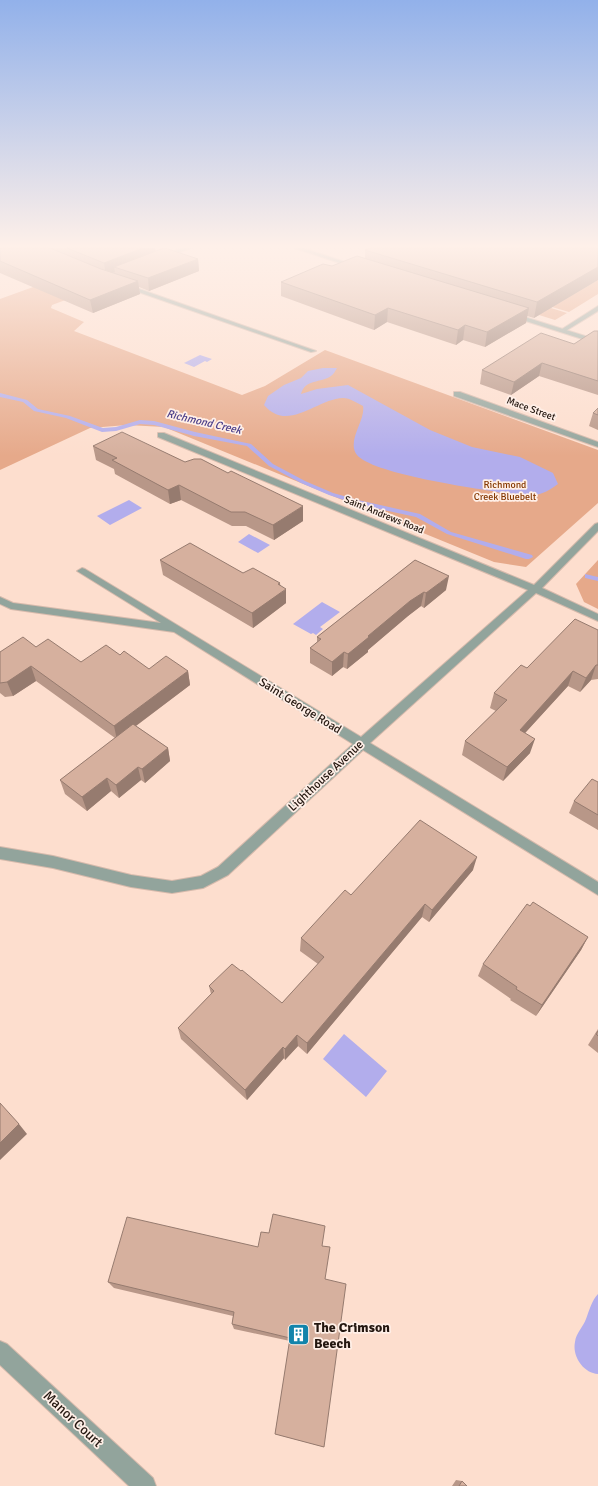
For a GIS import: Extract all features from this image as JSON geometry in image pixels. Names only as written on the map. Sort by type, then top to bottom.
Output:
[{"type":"street","points":[[216,317],[313,351]]},
{"type":"street","points":[[518,317],[598,342]]},
{"type":"street","points":[[562,331],[583,317]]},
{"type":"street","name":"Mace Street","points":[[457,394],[598,445]]},
{"type":"street","name":"Saint Andrews Road","points":[[161,435],[535,589],[598,618]]},
{"type":"street","name":"Lighthouse Avenue","points":[[0,853],[53,862],[131,881],[172,887],[203,882],[223,871],[362,743],[535,589],[598,526]]},
{"type":"street","points":[[82,571],[178,629]]},
{"type":"street","name":"Saint George Road","points":[[0,600],[11,606],[178,629],[598,889]]},
{"type":"street","name":"Manor Court","points":[[0,1351],[145,1486]]},
{"type":"green space","name":"Richmond Creek Bluebelt","points":[[0,317],[73,317],[84,322],[74,331],[242,395],[265,386],[325,350],[598,450],[598,503],[526,567],[494,562],[164,427],[127,425],[90,428],[0,470]]},
{"type":"green space","points":[[547,317],[560,317],[555,320]]},
{"type":"green space","points":[[598,560],[598,609],[584,602],[576,584]]},
{"type":"shaded area","points":[[200,355],[212,359],[194,367],[184,363]]},
{"type":"shaded area","points":[[323,368],[337,368],[331,376],[306,386],[301,394],[317,389],[348,385],[430,430],[472,447],[520,457],[553,473],[558,484],[550,490],[539,494],[517,496],[442,483],[399,473],[366,462],[357,455],[354,449],[354,443],[362,418],[363,406],[343,398],[323,403],[292,415],[283,416],[273,413],[264,405],[268,396],[284,385],[301,378],[308,371]]},
{"type":"shaded area","points":[[129,500],[142,508],[110,525],[97,516]]},
{"type":"shaded area","points":[[249,534],[270,545],[258,553],[238,542]]},
{"type":"shaded area","points":[[322,602],[340,612],[320,627],[323,629],[316,635],[313,633],[311,634],[293,624]]},
{"type":"shaded area","points":[[344,1034],[387,1071],[366,1097],[323,1059]]},
{"type":"shaded area","points":[[598,1294],[598,1374],[588,1371],[580,1363],[575,1353],[575,1342],[585,1322],[592,1302]]},
{"type":"building","points":[[418,317],[513,317],[487,332],[465,325],[458,330]]},
{"type":"building","points":[[594,331],[598,331],[598,381],[542,363],[514,382],[482,370],[541,333],[574,344]]},
{"type":"building","points":[[598,408],[598,415],[593,413]]},
{"type":"building","points":[[122,432],[185,462],[194,459],[201,459],[228,473],[231,471],[303,506],[273,525],[245,512],[231,512],[179,485],[168,490],[112,460],[117,458],[93,446]]},
{"type":"building","points":[[190,543],[243,573],[253,568],[280,583],[278,584],[286,589],[252,613],[160,560]]},
{"type":"building","points":[[415,560],[449,576],[426,593],[424,592],[410,601],[348,654],[344,652],[332,662],[310,648],[321,639],[317,637]]},
{"type":"building","points":[[575,619],[598,630],[598,665],[596,665],[586,678],[573,671],[520,730],[535,739],[507,767],[465,741],[507,700],[494,693],[521,665],[527,668]]},
{"type":"building","points":[[23,637],[36,647],[48,639],[81,662],[106,645],[120,655],[124,651],[149,669],[166,656],[188,671],[114,726],[31,666],[7,682],[0,683],[0,652]]},
{"type":"building","points":[[133,724],[168,748],[142,769],[138,767],[116,785],[107,778],[82,797],[60,780]]},
{"type":"building","points":[[592,779],[598,782],[598,815],[574,801]]},
{"type":"building","points":[[420,820],[477,857],[432,910],[425,904],[307,1043],[297,1035],[285,1049],[283,1047],[245,1090],[178,1028],[214,991],[209,986],[232,964],[241,971],[242,970],[282,1003],[324,957],[301,938],[345,890],[351,895]]},
{"type":"building","points":[[533,902],[588,937],[542,1005],[516,989],[517,987],[483,964],[527,904],[530,906]]},
{"type":"building","points":[[0,1103],[19,1124],[0,1143]]},
{"type":"building","name":"The Crimson Beech","points":[[273,1214],[325,1226],[322,1246],[330,1247],[325,1279],[346,1284],[324,1447],[275,1434],[290,1338],[232,1324],[234,1312],[108,1282],[127,1217],[258,1247],[261,1232],[269,1233]]},
{"type":"building","points":[[462,1481],[467,1486],[459,1486]]},
{"type":"waterway","name":"Richmond Creek","points":[[0,395],[25,401],[36,410],[68,417],[102,430],[116,429],[140,422],[154,423],[194,434],[249,445],[271,465],[303,482],[331,494],[356,502],[418,515],[449,533],[529,557]]},
{"type":"waterway","name":"Richmond Creek","points":[[588,576],[598,579]]},
{"type":"place","name":"The Crimson Beech","points":[[298,1335]]}]
